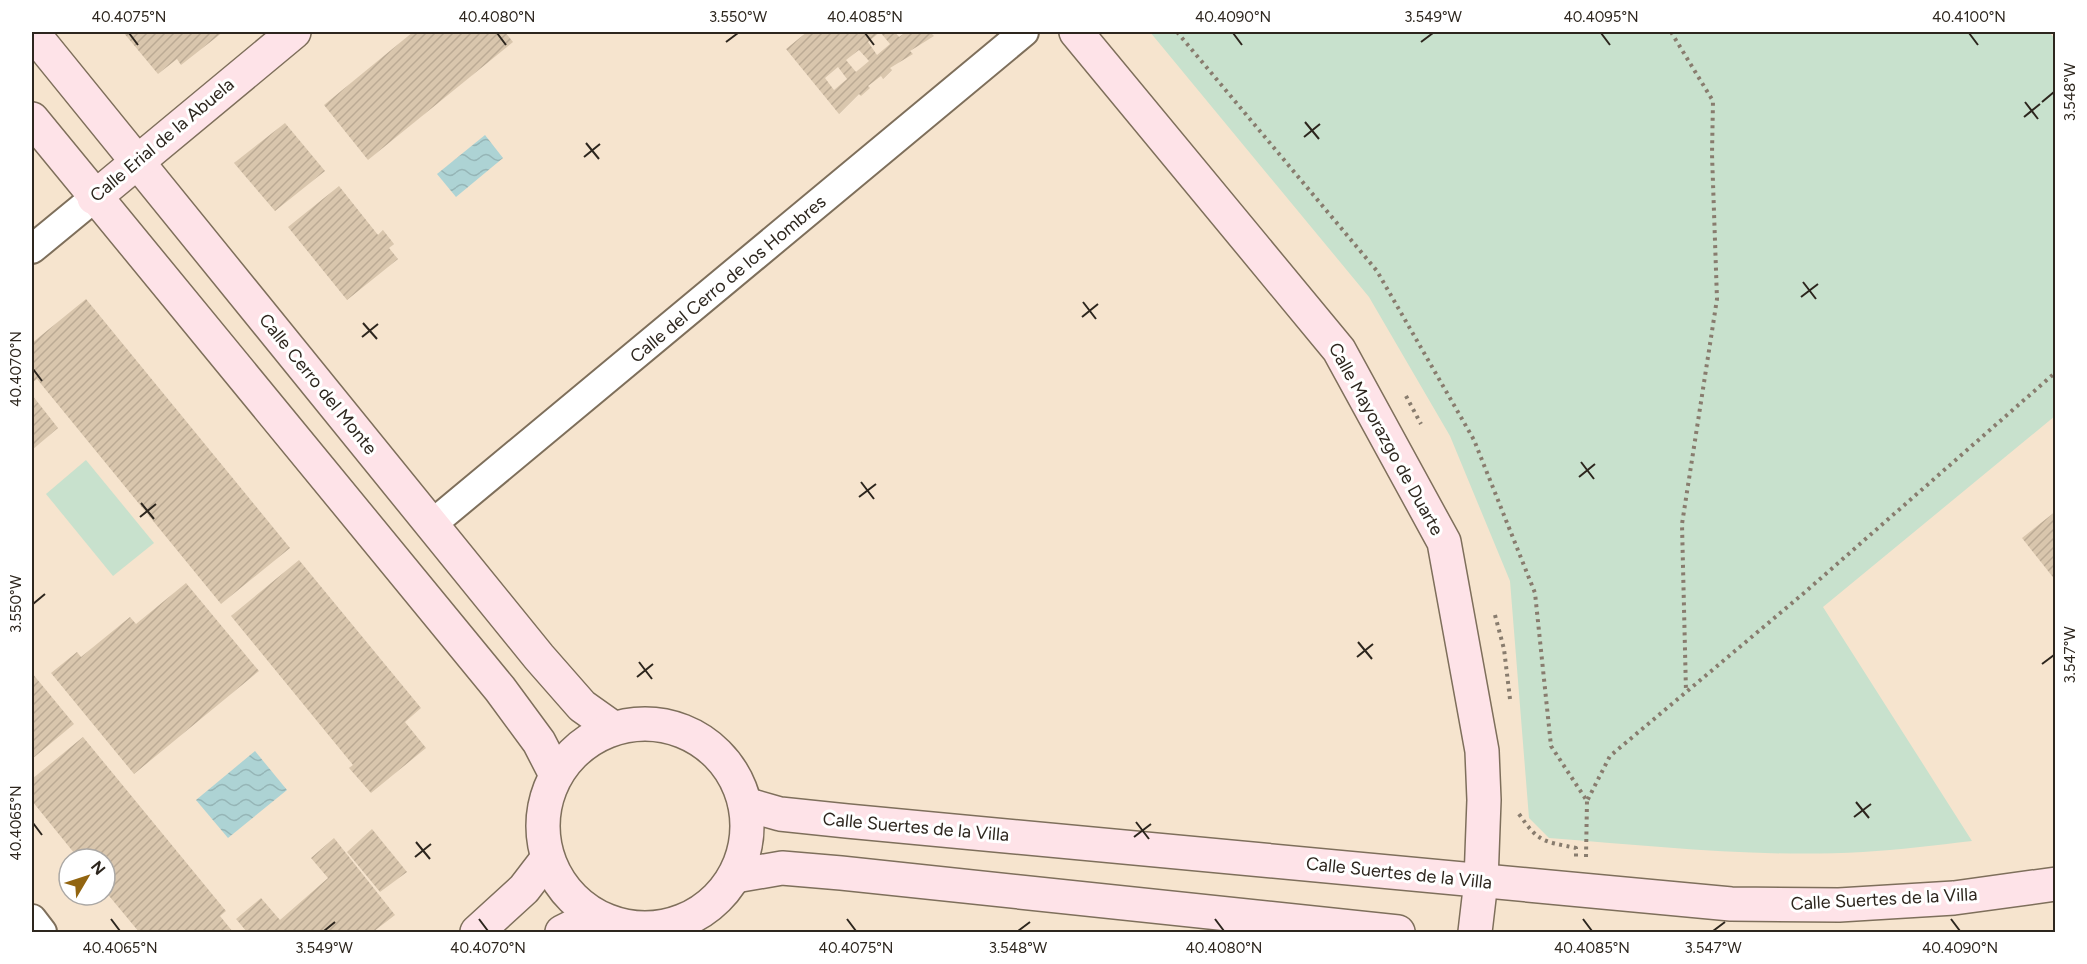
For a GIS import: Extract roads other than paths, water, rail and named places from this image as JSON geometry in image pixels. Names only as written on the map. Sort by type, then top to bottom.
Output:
[{"type":"main road","name":"Calle Cerro del Monte","points":[[32,32],[431,525],[582,706],[613,728]]},
{"type":"main road","name":"Calle Erial de la Abuela","points":[[94,198],[294,32]]},
{"type":"main road","name":"Calle Mayorazgo de Duarte","points":[[1076,32],[1339,350],[1444,542],[1482,751],[1484,800],[1481,881],[1474,933]]},
{"type":"main road","points":[[32,119],[94,198],[500,689],[539,742],[556,775]]},
{"type":"main road","points":[[636,724],[652,725],[684,732],[705,744],[723,760],[737,781],[745,804],[744,853],[735,876],[722,895],[705,910],[684,921],[662,928],[639,929],[616,925],[594,916],[574,901],[558,881],[547,859],[543,837],[543,816],[547,794],[556,775],[577,749],[590,739],[613,728],[636,724]]},
{"type":"main road","name":"Calle Suertes de la Villa","points":[[745,804],[780,814],[847,821],[1743,904],[1839,905],[1954,898],[2055,884]]},
{"type":"main road","points":[[477,933],[524,889],[547,859]]},
{"type":"main road","points":[[735,876],[782,868],[841,873],[1398,933]]},
{"type":"main road","points":[[562,933],[594,916]]},
{"type":"street","name":"Calle del Cerro de los Hombres","points":[[431,525],[1024,32]]},
{"type":"street","name":"Calle Erial de la Abuela","points":[[32,249],[94,198]]},
{"type":"street","points":[[32,919],[42,933]]},
{"type":"water","points":[[485,135],[503,158],[456,197],[437,174]]},
{"type":"water","points":[[255,751],[287,790],[228,838],[196,800]]}]
